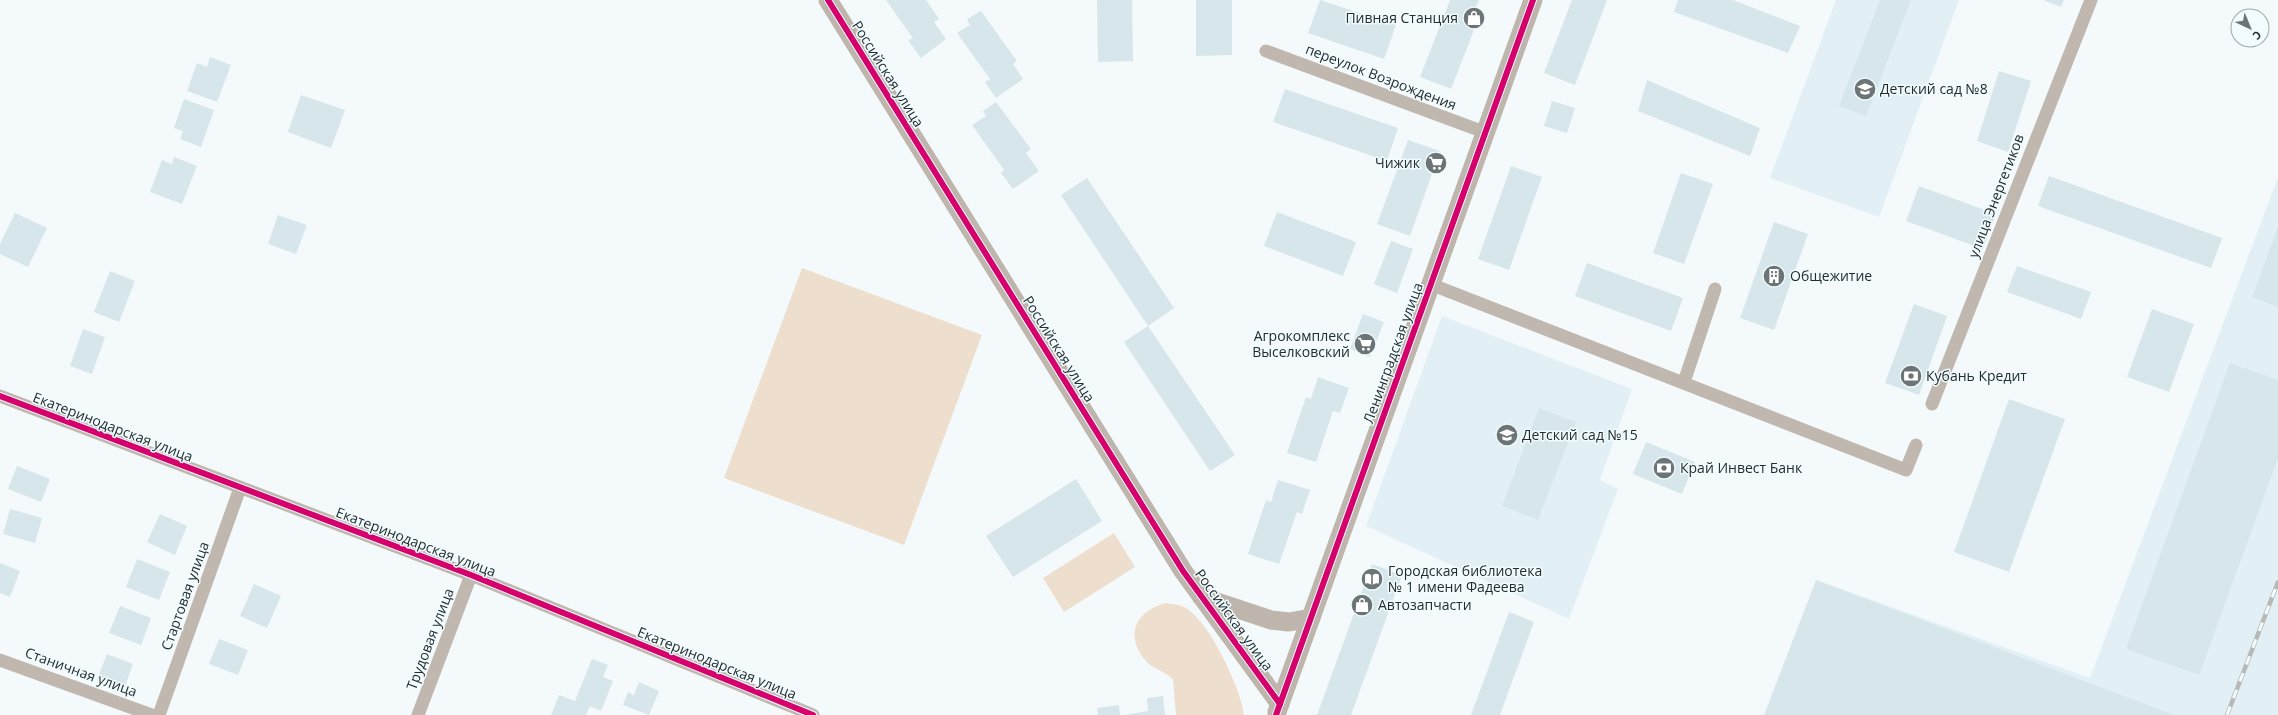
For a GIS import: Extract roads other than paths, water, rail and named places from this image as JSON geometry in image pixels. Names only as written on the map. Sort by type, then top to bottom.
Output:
[{"type":"street","name":"Российская улица","points":[[828,0],[1184,571],[1278,709]]},
{"type":"street","name":"Ленинградская улица","points":[[1278,709],[1484,132],[1533,0]]},
{"type":"street","name":"улица Энергетиков","points":[[1932,404],[2091,0]]},
{"type":"street","name":"переулок Возрождения","points":[[1266,51],[1484,132]]},
{"type":"street","points":[[1430,284],[1906,470],[1916,445]]},
{"type":"street","points":[[1684,382],[1715,289]]},
{"type":"street","name":"Екатеринодарская улица","points":[[3,398],[471,575],[813,715]]},
{"type":"street","name":"Стартовая улица","points":[[159,715],[240,488]]},
{"type":"street","name":"Трудовая улица","points":[[418,715],[471,575]]},
{"type":"street","name":"Российская улица","points":[[1202,597],[1271,620],[1289,622],[1311,618]]},
{"type":"street","name":"Станичная улица","points":[[0,660],[152,715]]},
{"type":"railway","points":[[2227,715],[2278,582]]},
{"type":"place","name":"Пивная Станция","points":[[1474,18]]},
{"type":"place","name":"Детский сад №8","points":[[1865,89]]},
{"type":"place","name":"Чижик","points":[[1436,163]]},
{"type":"place","name":"Общежитие","points":[[1774,276]]},
{"type":"place","name":"Агрокомплекс Выселковский","points":[[1365,344]]},
{"type":"place","name":"Кубань Кредит","points":[[1911,376]]},
{"type":"place","name":"Детский сад №15","points":[[1507,435]]},
{"type":"place","name":"Край Инвест Банк","points":[[1664,468]]},
{"type":"place","name":"Городская библиотека № 1 имени Фадеева","points":[[1372,579]]},
{"type":"place","name":"Автозапчасти","points":[[1362,605]]}]
